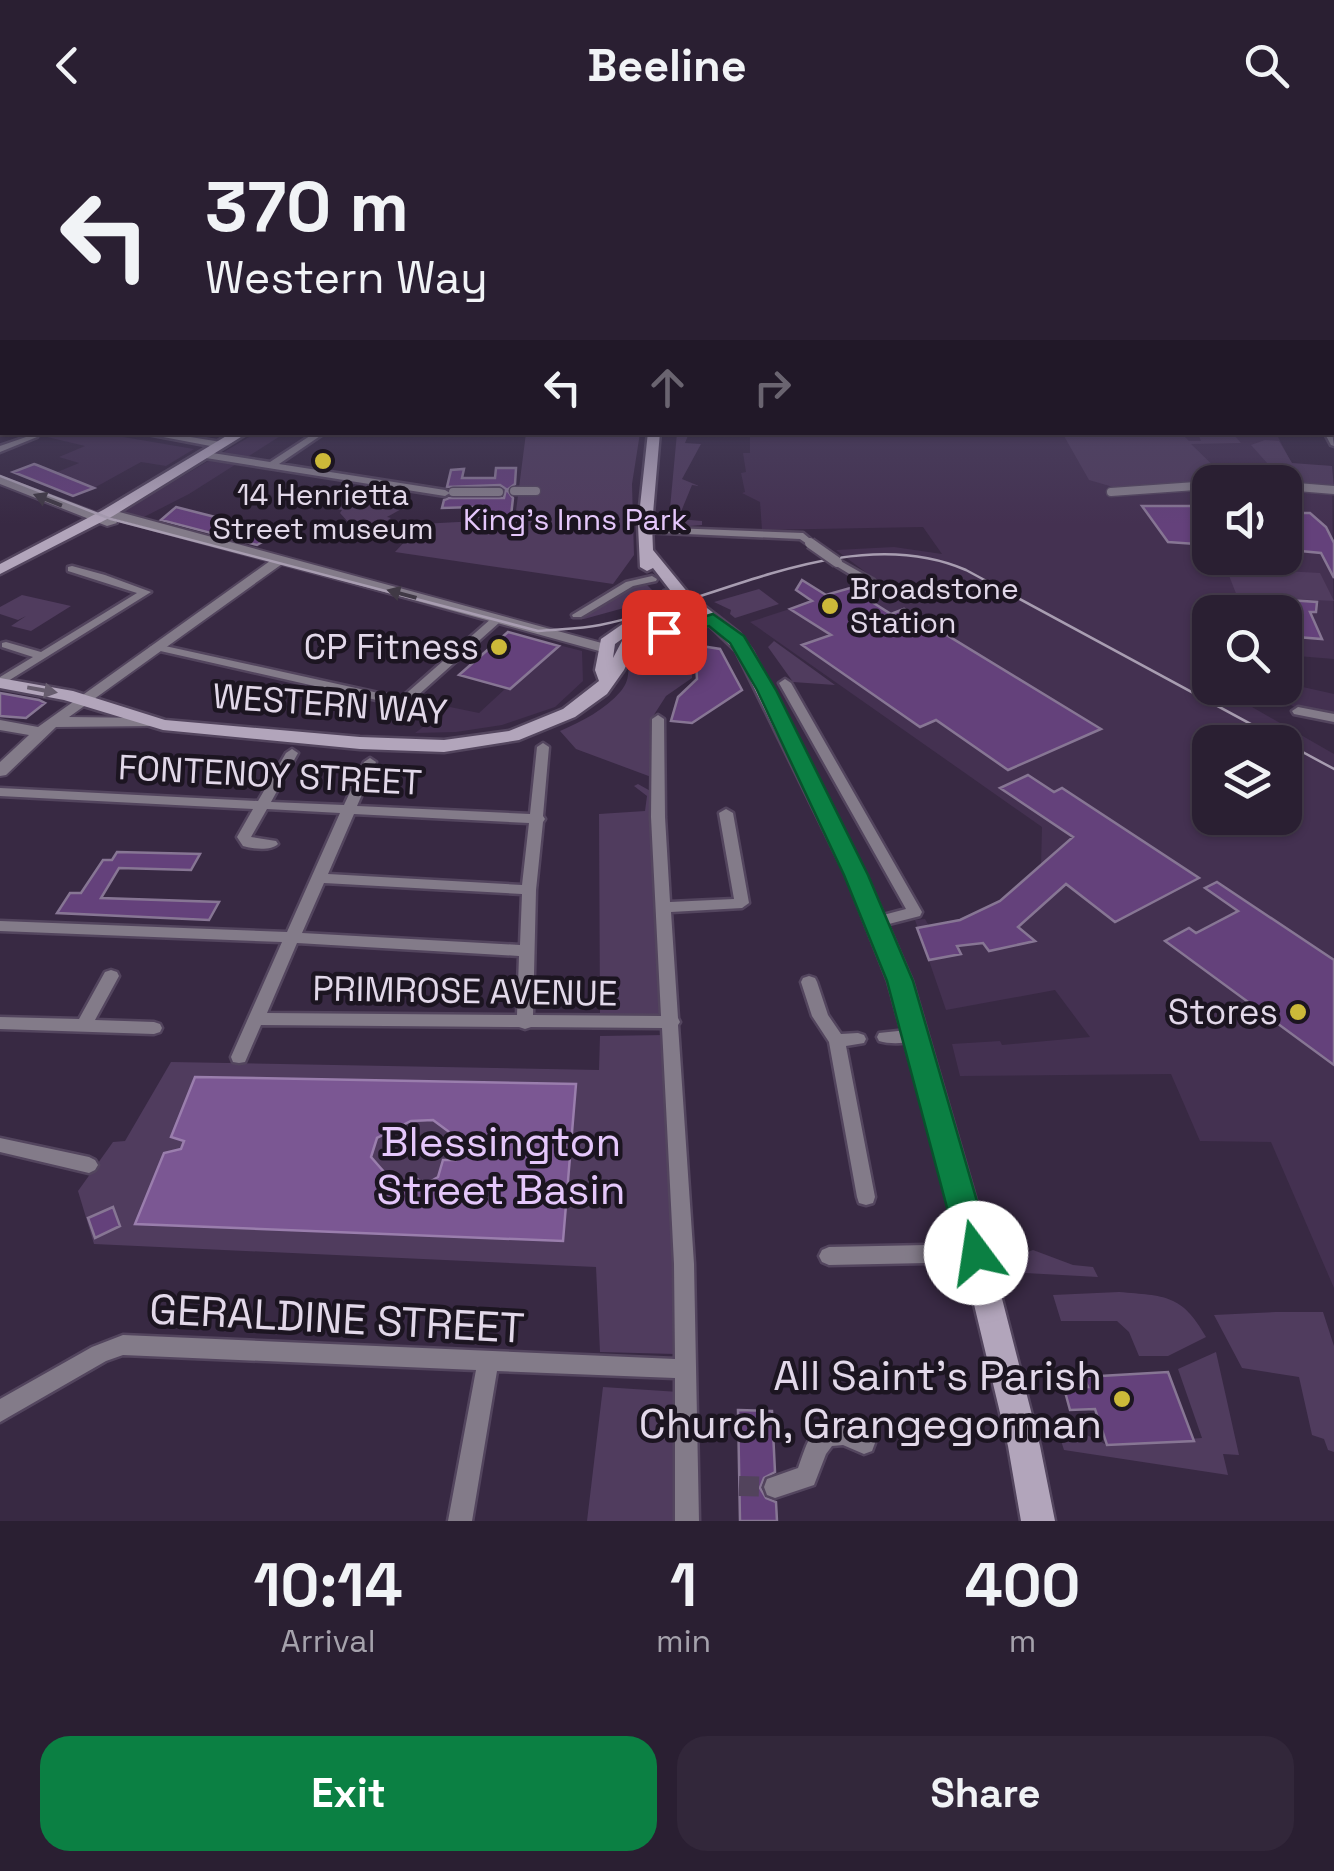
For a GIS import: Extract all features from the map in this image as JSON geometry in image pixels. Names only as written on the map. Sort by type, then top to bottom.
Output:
[{"type":"main road","points":[[0,570],[102,516],[238,435]]},
{"type":"main road","points":[[654,435],[645,530],[649,553],[646,566],[652,579],[708,615],[737,640],[766,690],[876,922],[917,1035],[976,1253],[1024,1446],[1038,1521]]},
{"type":"main road","points":[[649,553],[677,596]]},
{"type":"main road","points":[[609,642],[659,615],[677,596]]},
{"type":"main road","points":[[609,642],[708,615]]},
{"type":"main road","name":"WESTERN WAY","points":[[0,682],[83,700],[150,723],[406,746],[480,743],[536,729],[570,714],[600,690],[616,670],[628,642],[708,615]]},
{"type":"main road","points":[[607,680],[609,642]]},
{"type":"street","points":[[0,449],[31,435]]},
{"type":"street","points":[[160,435],[222,445]]},
{"type":"street","points":[[272,465],[317,435]]},
{"type":"street","points":[[206,455],[449,492],[499,492]]},
{"type":"street","points":[[0,480],[102,516],[496,620],[609,642]]},
{"type":"street","points":[[1111,492],[1192,486]]},
{"type":"street","points":[[1302,487],[1334,490]]},
{"type":"street","points":[[514,491],[536,491]]},
{"type":"street","points":[[645,530],[804,536],[870,582]]},
{"type":"street","points":[[0,771],[46,727],[278,561]]},
{"type":"street","points":[[0,682],[146,592],[124,586],[118,579],[72,569]]},
{"type":"street","points":[[577,616],[630,584],[652,579]]},
{"type":"street","points":[[156,648],[403,702],[496,620]]},
{"type":"street","points":[[6,646],[42,656]]},
{"type":"street","points":[[785,683],[916,912],[876,922]]},
{"type":"street","points":[[1298,711],[1334,718]]},
{"type":"street","points":[[658,719],[658,817],[672,1022],[686,1369],[687,1521]]},
{"type":"street","name":"WESTERN WAY","points":[[0,725],[150,723]]},
{"type":"street","points":[[525,1023],[529,890],[544,747]]},
{"type":"street","points":[[271,844],[244,841],[292,753]]},
{"type":"street","points":[[239,1057],[370,762]]},
{"type":"street","name":"FONTENOY STREET","points":[[0,792],[538,819]]},
{"type":"street","points":[[665,907],[742,903],[726,814]]},
{"type":"street","points":[[318,878],[529,890]]},
{"type":"street","points":[[0,926],[525,951]]},
{"type":"street","points":[[84,1026],[110,976]]},
{"type":"street","points":[[809,982],[820,1016],[837,1040],[866,1198]]},
{"type":"street","name":"PRIMROSE AVENUE","points":[[256,1019],[672,1022]]},
{"type":"street","points":[[0,1023],[154,1028]]},
{"type":"street","points":[[885,1037],[917,1035]]},
{"type":"street","points":[[837,1040],[858,1039]]},
{"type":"street","points":[[0,1145],[89,1165]]},
{"type":"street","points":[[828,1256],[976,1253]]},
{"type":"street","name":"GERALDINE STREET","points":[[0,1411],[99,1354],[123,1345],[686,1369]]},
{"type":"street","points":[[460,1521],[488,1363]]},
{"type":"street","points":[[775,1488],[806,1477],[817,1447],[827,1436],[844,1434],[864,1443]]},
{"type":"shaded area","points":[[112,435],[194,449],[166,466],[141,462],[94,488],[55,473],[79,463],[59,457],[85,446],[43,436]]},
{"type":"shaded area","points":[[253,435],[282,435],[189,494],[140,519],[120,513]]},
{"type":"shaded area","points":[[750,435],[1277,435],[1292,464],[1332,466],[1334,659],[1302,656],[1302,595],[1192,595],[1192,705],[1249,705],[1284,725],[1192,725],[1192,835],[1302,835],[1302,736],[1334,754],[1334,1288],[1271,1142],[1200,1141],[1171,1074],[960,1076],[952,1044],[1000,1041],[1002,1045],[1090,1037],[1055,990],[946,1010],[915,920],[925,919],[929,926],[960,920],[996,906],[1041,866],[1042,827],[750,622],[811,602],[808,598],[876,580],[836,550],[894,547],[942,554],[923,527],[762,530],[760,502],[742,493],[745,492],[741,473],[746,472],[743,453],[750,453]]},
{"type":"shaded area","points":[[508,632],[582,651],[583,681],[555,707],[502,725],[415,733],[450,707],[479,713],[505,689],[459,675]]},
{"type":"shaded area","points":[[1302,687],[1334,694],[1334,713],[1300,710],[1291,705],[1302,705]]},
{"type":"shaded area","name":"Blessington Street Basin","points":[[195,1077],[576,1084],[563,1241],[135,1224],[164,1153],[181,1149],[184,1141],[171,1137]],"holes":[[[433,1120],[460,1140],[456,1160],[443,1160],[438,1177],[426,1184],[417,1179],[386,1184],[385,1173],[371,1157],[377,1138],[411,1121]]]},
{"type":"green space","name":"King's Inns Park","points":[[526,435],[640,435],[632,484],[634,555],[613,584],[395,552],[421,524],[515,519]]},
{"type":"green space","points":[[677,435],[688,435],[685,443],[701,444],[682,479],[699,486],[692,485],[678,519],[702,521],[702,525],[689,526],[669,519]]},
{"type":"green space","points":[[1064,436],[1184,436],[1189,441],[1201,441],[1199,436],[1235,436],[1241,443],[1191,444],[1213,465],[1192,465],[1192,483],[1120,489],[1089,480]]},
{"type":"green space","points":[[1279,441],[1292,463],[1332,466],[1334,488],[1302,485],[1302,465],[1269,465],[1251,445]]},
{"type":"green space","points":[[340,496],[356,499],[351,505],[359,499],[405,507],[379,526],[348,522],[340,513],[342,510],[326,507]]},
{"type":"green space","points":[[1320,573],[1334,601],[1302,599],[1302,595],[1237,595],[1229,575]]},
{"type":"green space","points":[[646,584],[654,592],[653,600],[584,619],[568,619],[581,617],[636,585]]},
{"type":"green space","points":[[759,589],[779,604],[735,618],[731,610],[714,602]]},
{"type":"green space","points":[[22,595],[71,606],[31,631],[11,626],[26,616],[18,620],[0,614],[0,607]]},
{"type":"green space","points":[[678,635],[696,639],[697,643],[691,643],[692,678],[666,696],[650,721],[654,778],[576,749],[560,731],[615,698],[626,684],[630,661],[637,650]]},
{"type":"green space","points":[[774,641],[835,685],[793,682],[768,647]]},
{"type":"green space","points":[[638,784],[654,793],[664,1009],[658,1014],[600,1015],[599,814],[645,811],[647,796],[634,786]]},
{"type":"green space","name":"Blessington Street Basin","points":[[666,1035],[675,1354],[600,1352],[596,1267],[94,1244],[78,1191],[113,1142],[125,1141],[171,1062],[599,1070],[600,1036]]},
{"type":"green space","points":[[1033,1250],[1073,1265],[1093,1267],[1098,1277],[1008,1272],[1010,1258]]},
{"type":"green space","points":[[1119,1292],[1171,1300],[1189,1312],[1206,1337],[1168,1356],[1139,1356],[1129,1332],[1117,1321],[1061,1321],[1053,1295]]},
{"type":"green space","points":[[1323,1312],[1334,1346],[1334,1452],[1328,1450],[1324,1439],[1312,1435],[1299,1377],[1242,1368],[1214,1315]]},
{"type":"green space","points":[[1216,1352],[1239,1455],[1223,1454],[1228,1475],[1064,1450],[1054,1419],[1107,1445],[1202,1438],[1178,1369]]},
{"type":"green space","points":[[603,1387],[679,1392],[676,1521],[587,1521]]},
{"type":"building","points":[[34,464],[94,488],[73,496],[13,472]]},
{"type":"building","points":[[496,468],[516,468],[515,484],[507,490],[513,498],[511,516],[472,517],[474,507],[442,508],[449,498],[504,498],[506,489],[500,485],[447,487],[451,470],[464,469],[462,478],[495,478]]},
{"type":"building","points":[[1142,506],[1192,506],[1192,544],[1168,542]]},
{"type":"building","points":[[176,507],[278,533],[257,545],[161,520]]},
{"type":"building","points":[[1302,513],[1310,513],[1326,527],[1334,543],[1334,578],[1321,553],[1302,551]]},
{"type":"building","points":[[802,580],[826,595],[850,588],[891,614],[904,609],[1101,729],[1008,770],[936,720],[920,727],[802,645],[831,635],[790,609],[812,601],[796,590]]},
{"type":"building","points":[[1302,601],[1317,602],[1316,612],[1310,612],[1322,639],[1302,637]]},
{"type":"building","points":[[508,632],[559,646],[510,689],[459,675]]},
{"type":"building","points":[[695,645],[720,649],[742,690],[692,723],[671,721],[678,697],[697,679]]},
{"type":"building","points":[[0,693],[45,703],[26,718],[0,716]]},
{"type":"building","points":[[1028,775],[1054,792],[1062,788],[1199,878],[1115,922],[1066,884],[1018,927],[1035,941],[989,951],[983,943],[957,946],[961,954],[929,960],[917,928],[960,920],[1000,901],[1073,837],[1000,788]]},
{"type":"building","points":[[117,852],[200,854],[191,870],[119,868],[101,898],[219,902],[209,920],[57,913],[70,893],[81,893],[103,860],[112,860]]},
{"type":"building","name":"Stores","points":[[1217,882],[1334,960],[1334,1065],[1165,941],[1189,928],[1196,933],[1238,911],[1205,888]]},
{"type":"building","points":[[113,1207],[120,1226],[95,1238],[88,1218]]},
{"type":"building","name":"All Saint's Parish Church, Grangegorman","points":[[1168,1372],[1194,1441],[1107,1445],[1095,1409],[1070,1410],[1064,1388],[1088,1387],[1084,1377]]},
{"type":"building","points":[[738,1410],[772,1411],[775,1472],[764,1478],[760,1488],[766,1498],[776,1502],[777,1521],[740,1521]]},
{"type":"tunnel","points":[[739,1486],[775,1487]]},
{"type":"tram line","points":[[0,476],[111,519],[538,631],[600,625],[830,559],[876,554],[922,557],[966,570],[1334,769]]},
{"type":"place","name":"14 Henrietta Street museum","points":[[323,461]]},
{"type":"place","name":"Broadstone Station","points":[[830,606]]},
{"type":"place","name":"CP Fitness","points":[[499,647]]},
{"type":"place","name":"Stores","points":[[1298,1012]]},
{"type":"place","name":"All Saint's Parish Church, Grangegorman","points":[[1122,1399]]},
{"type":"route","points":[[664,632],[713,619],[737,640],[766,690],[856,875],[900,981],[976,1253]]}]
